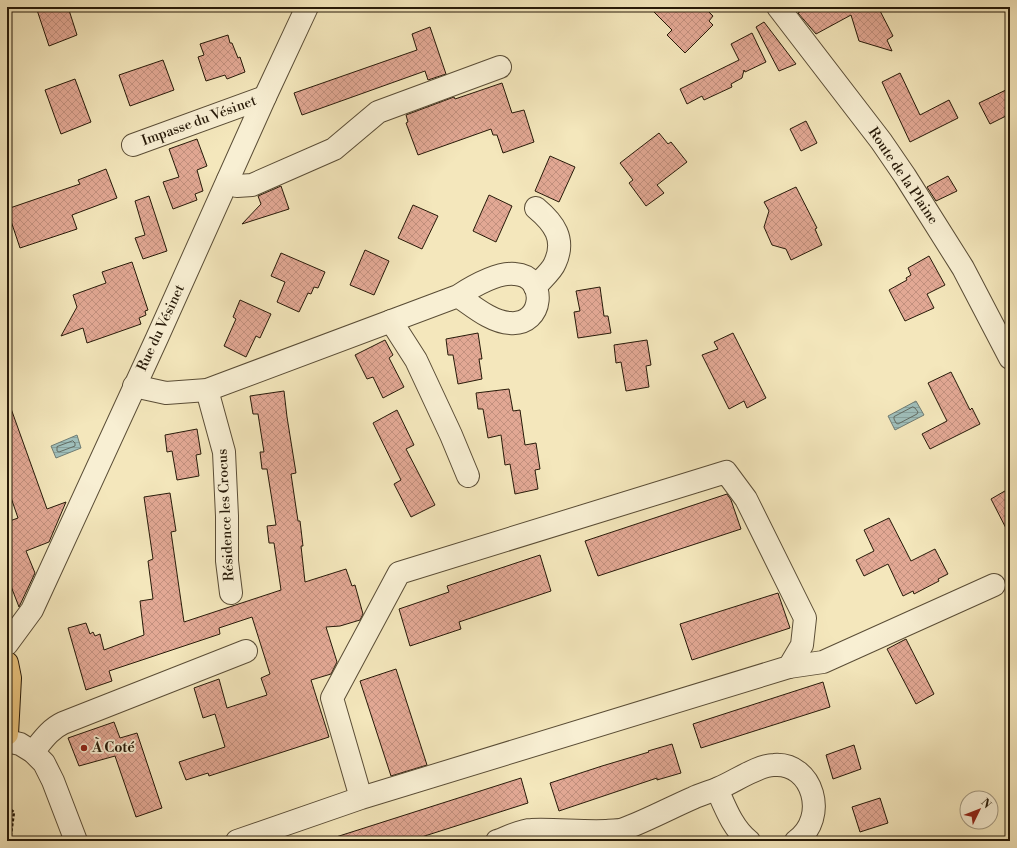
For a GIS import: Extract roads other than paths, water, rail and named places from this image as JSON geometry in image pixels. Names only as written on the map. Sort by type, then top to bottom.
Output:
[{"type":"main road","points":[[7,664],[10,678],[7,734]]},
{"type":"street","name":"Rue du Vésinet","points":[[7,644],[32,610],[134,386],[158,338],[265,97],[307,7]]},
{"type":"street","name":"Route de la Plaine","points":[[778,7],[881,141],[905,176],[963,268],[1010,358]]},
{"type":"street","points":[[228,180],[237,186],[252,185],[334,149],[378,112],[500,67]]},
{"type":"street","name":"Impasse du Vésinet","points":[[133,145],[265,97]]},
{"type":"street","points":[[535,287],[555,264],[560,244],[556,230],[548,218],[536,208]]},
{"type":"street","points":[[134,386],[166,393],[208,390],[458,296],[474,286],[508,274],[525,277],[533,283],[538,296],[537,307],[531,316],[522,322],[517,323],[508,323],[486,314],[458,296]]},
{"type":"street","points":[[391,321],[416,360],[451,435],[468,476]]},
{"type":"street","name":"Résidence les Crocus","points":[[208,390],[224,452],[227,516],[227,561],[231,593]]},
{"type":"street","points":[[362,798],[332,698],[399,573],[726,472],[746,499],[805,618],[802,645],[789,667]]},
{"type":"street","points":[[237,841],[362,798],[789,667],[823,662],[994,586]]},
{"type":"street","points":[[33,752],[56,727],[64,723],[246,651]]},
{"type":"street","points":[[7,741],[20,744],[33,752],[44,763],[53,781],[76,841]]},
{"type":"street","points":[[496,841],[529,830],[585,836],[623,830],[695,797],[717,789],[762,767],[773,764],[781,765],[796,771],[804,778],[812,791],[815,808],[811,822],[804,833],[796,841]]},
{"type":"street","points":[[717,789],[739,831],[749,841]]},
{"type":"water","points":[[916,401],[924,415],[895,430],[888,416]]},
{"type":"water","points":[[77,435],[81,448],[56,458],[51,446]]},
{"type":"place","name":"À Coté","points":[[84,748]]}]
